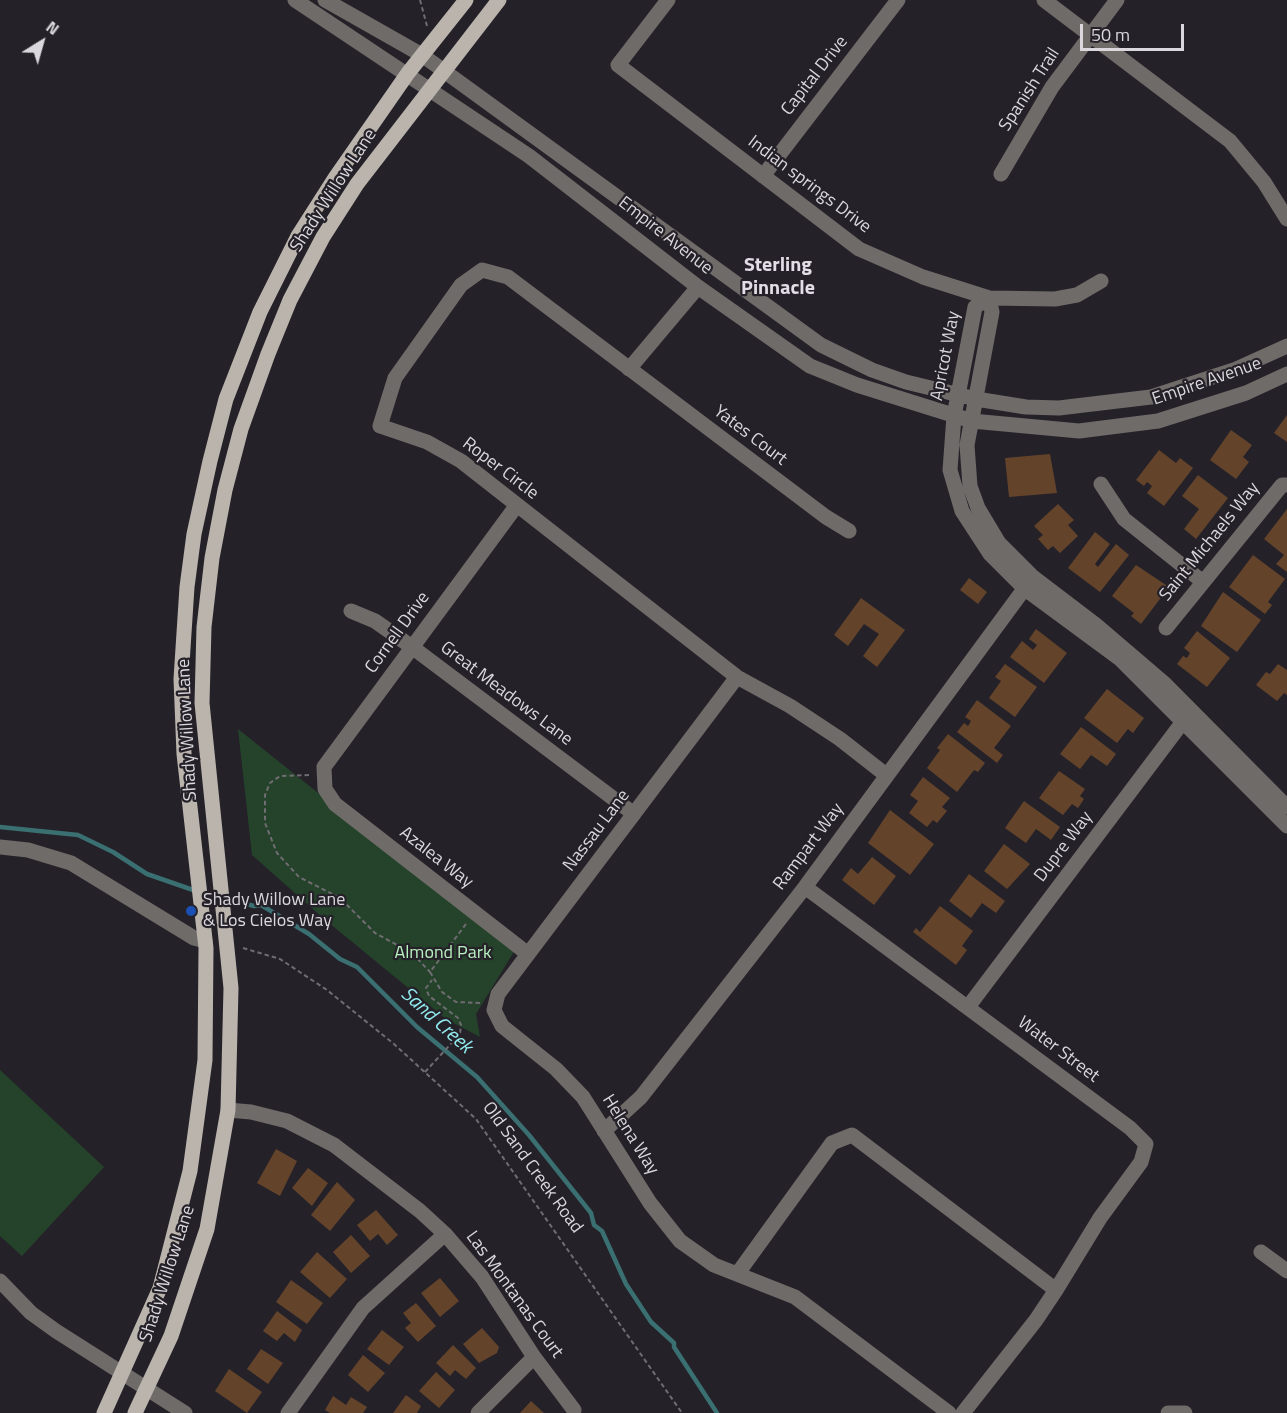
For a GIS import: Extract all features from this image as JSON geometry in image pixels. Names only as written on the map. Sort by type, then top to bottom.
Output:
[{"type":"main road","name":"Shady Willow Lane","points":[[104,1413],[160,1287],[190,1170],[206,1060],[205,941],[184,754],[183,639],[194,534],[226,399],[260,312],[298,237],[335,178],[408,73],[466,0]]},
{"type":"main road","name":"Shady Willow Lane","points":[[135,1413],[171,1336],[207,1229],[228,1110],[231,988],[202,703],[204,627],[212,558],[236,449],[267,354],[290,300],[323,237],[357,184],[499,0]]},
{"type":"main road","points":[[215,443],[236,449]]},
{"type":"street","name":"Empire Avenue","points":[[295,0],[530,156],[698,286],[810,366],[891,397],[972,421],[1079,431],[1158,421],[1246,393],[1287,374]]},
{"type":"street","name":"Empire Avenue","points":[[325,0],[422,55],[821,345],[883,374],[976,399],[1026,407],[1059,408],[1151,397],[1234,370],[1287,346]]},
{"type":"street","name":"Indian springs Drive","points":[[668,0],[618,65],[859,249],[923,277],[989,298],[1055,299],[1077,295],[1101,281]]},
{"type":"street","name":"Capital Drive","points":[[763,176],[898,0]]},
{"type":"street","points":[[1044,0],[1230,141],[1264,182],[1287,219]]},
{"type":"street","name":"Spanish Trail","points":[[1001,174],[1052,87],[1117,0]]},
{"type":"street","name":"Roper Circle","points":[[629,369],[508,277],[482,270],[461,285],[395,378],[380,426],[427,442],[461,461],[737,677],[790,706],[840,738],[886,775]]},
{"type":"street","points":[[629,369],[698,286]]},
{"type":"street","name":"Apricot Way","points":[[1029,583],[999,543],[978,508],[967,464],[967,445],[992,312],[989,298],[975,308],[954,416],[950,470],[962,511],[990,554],[1029,583],[1120,659],[1287,807]]},
{"type":"street","name":"Yates Court","points":[[629,369],[826,517],[849,531]]},
{"type":"street","points":[[1101,484],[1124,519],[1203,582]]},
{"type":"street","name":"Saint Michaels Way","points":[[1166,628],[1282,485],[1287,485]]},
{"type":"street","name":"Cornell Drive","points":[[324,782],[324,767],[517,505]]},
{"type":"street","name":"Rampart Way","points":[[604,1131],[640,1097],[805,887],[1029,583]]},
{"type":"street","name":"Great Meadows Lane","points":[[351,611],[375,621],[412,647],[634,814]]},
{"type":"street","name":"Nassau Lane","points":[[495,1006],[498,994],[737,677]]},
{"type":"street","name":"Apricot Way","points":[[1187,717],[1287,826]]},
{"type":"street","name":"Dupre Way","points":[[968,1007],[1187,717]]},
{"type":"street","name":"Azalea Way","points":[[324,782],[335,804],[528,954]]},
{"type":"street","points":[[0,847],[28,850],[71,863],[189,935],[205,941]]},
{"type":"street","name":"Water Street","points":[[805,887],[1130,1128],[1146,1144],[1141,1162],[1100,1218],[1056,1290]]},
{"type":"street","name":"Helena Way","points":[[495,1006],[502,1026],[556,1069],[584,1097],[650,1203],[680,1241],[714,1264],[795,1297],[950,1413]]},
{"type":"street","name":"Las Montanas Court","points":[[228,1110],[251,1112],[287,1121],[334,1145],[420,1211],[445,1234],[482,1277],[534,1357],[574,1410]]},
{"type":"street","points":[[738,1273],[832,1143],[852,1135],[1056,1290],[1036,1320],[963,1413]]},
{"type":"street","points":[[288,1413],[363,1308],[445,1234]]},
{"type":"street","points":[[1261,1252],[1287,1271]]},
{"type":"street","points":[[0,1281],[31,1313],[122,1375],[148,1388],[185,1413]]},
{"type":"street","points":[[478,1413],[534,1357]]},
{"type":"street","points":[[1168,1413],[1185,1413]]},
{"type":"path","points":[[420,0],[427,22],[422,55]]},
{"type":"path","points":[[324,782],[293,774],[280,776],[270,783],[265,795],[265,823],[277,854],[299,878],[340,898],[375,933],[412,953],[430,972],[432,980],[456,1002],[495,1006]]},
{"type":"path","points":[[430,972],[467,923]]},
{"type":"path","name":"Old Sand Creek Road","points":[[250,948],[280,959],[327,990],[425,1072],[476,1119],[682,1413]]},
{"type":"path","points":[[425,1072],[460,1034],[461,1025],[458,1018],[429,996],[426,988],[432,980]]},
{"type":"green space","name":"Almond Park","points":[[238,729],[515,950],[476,1014],[480,1037],[446,1019],[323,918],[252,855]]},
{"type":"green space","points":[[0,1070],[104,1167],[22,1256],[0,1236]]},
{"type":"building","points":[[1287,415],[1287,442],[1274,433]]},
{"type":"building","points":[[1231,430],[1252,445],[1243,457],[1249,462],[1236,479],[1210,460]]},
{"type":"building","points":[[1159,450],[1176,463],[1180,458],[1193,468],[1164,506],[1147,493],[1152,486],[1147,482],[1144,486],[1136,480]]},
{"type":"building","points":[[1050,454],[1057,493],[1009,497],[1005,458]]},
{"type":"building","points":[[1198,475],[1228,498],[1196,539],[1184,529],[1199,509],[1182,496]]},
{"type":"building","points":[[1058,504],[1074,520],[1068,525],[1078,536],[1060,553],[1053,546],[1048,550],[1038,539],[1043,535],[1034,526]]},
{"type":"building","points":[[1287,509],[1287,572],[1276,564],[1284,555],[1264,539]]},
{"type":"building","points":[[1095,532],[1110,544],[1095,564],[1098,567],[1116,544],[1129,555],[1100,592],[1068,568]]},
{"type":"building","points":[[1253,555],[1285,579],[1268,602],[1272,605],[1265,614],[1229,587]]},
{"type":"building","points":[[1136,565],[1169,587],[1141,624],[1131,616],[1134,613],[1112,596]]},
{"type":"building","points":[[969,578],[987,592],[978,604],[960,590]]},
{"type":"building","points":[[1223,592],[1261,620],[1237,652],[1201,626]]},
{"type":"building","points":[[861,598],[905,630],[877,667],[863,656],[879,634],[864,624],[848,646],[834,635]]},
{"type":"building","points":[[1036,629],[1067,653],[1044,683],[1010,657],[1022,641],[1033,650],[1037,645],[1029,639]]},
{"type":"building","points":[[1197,631],[1230,658],[1207,687],[1177,664],[1183,656],[1187,658],[1190,653],[1184,648]]},
{"type":"building","points":[[1005,664],[1037,687],[1015,717],[989,698],[1001,681],[995,677]]},
{"type":"building","points":[[1278,664],[1287,670],[1287,695],[1284,693],[1277,701],[1256,685],[1266,672],[1270,674]]},
{"type":"building","points":[[1107,689],[1144,718],[1133,733],[1128,729],[1117,743],[1084,718]]},
{"type":"building","points":[[977,700],[1011,726],[994,748],[1003,755],[997,763],[957,732],[964,723],[968,726],[971,721],[965,717]]},
{"type":"building","points":[[1081,727],[1116,754],[1107,766],[1091,755],[1080,769],[1060,754]]},
{"type":"building","points":[[948,734],[985,763],[978,772],[974,770],[957,792],[927,768],[940,750],[937,748]]},
{"type":"building","points":[[1059,771],[1085,789],[1080,796],[1084,799],[1078,808],[1072,804],[1063,815],[1039,798]]},
{"type":"building","points":[[923,777],[950,798],[942,807],[947,811],[937,823],[933,820],[927,827],[909,813],[918,801],[910,795]]},
{"type":"building","points":[[1024,801],[1060,827],[1051,840],[1036,829],[1026,843],[1005,828]]},
{"type":"building","points":[[890,810],[934,844],[910,875],[868,843]]},
{"type":"building","points":[[1004,844],[1030,864],[1007,889],[984,871]]},
{"type":"building","points":[[872,857],[896,876],[874,905],[842,880],[851,868],[858,874]]},
{"type":"building","points":[[969,874],[1005,901],[996,913],[982,903],[971,918],[949,901]]},
{"type":"building","points":[[940,906],[973,931],[962,946],[967,950],[956,965],[913,932],[916,928],[920,932]]},
{"type":"building","points":[[276,1149],[297,1161],[280,1196],[257,1183]]},
{"type":"building","points":[[308,1168],[328,1183],[312,1206],[292,1188]]},
{"type":"building","points":[[337,1182],[355,1200],[330,1231],[311,1215]]},
{"type":"building","points":[[376,1210],[398,1235],[387,1245],[378,1234],[370,1241],[357,1225]]},
{"type":"building","points":[[351,1235],[370,1256],[351,1273],[333,1252]]},
{"type":"building","points":[[317,1252],[347,1279],[330,1298],[300,1272]]},
{"type":"building","points":[[440,1278],[459,1301],[440,1317],[421,1293]]},
{"type":"building","points":[[291,1280],[323,1303],[307,1324],[276,1302]]},
{"type":"building","points":[[416,1303],[436,1326],[418,1342],[405,1328],[411,1323],[403,1313]]},
{"type":"building","points":[[277,1311],[302,1330],[295,1342],[284,1333],[277,1341],[263,1331]]},
{"type":"building","points":[[482,1328],[499,1347],[497,1353],[479,1363],[463,1344]]},
{"type":"building","points":[[382,1330],[404,1347],[389,1365],[367,1349]]},
{"type":"building","points":[[453,1345],[476,1368],[466,1379],[455,1370],[450,1376],[436,1363]]},
{"type":"building","points":[[261,1349],[283,1363],[268,1384],[247,1369]]},
{"type":"building","points":[[363,1355],[385,1373],[368,1392],[348,1375]]},
{"type":"building","points":[[229,1369],[262,1392],[247,1413],[215,1391]]},
{"type":"building","points":[[436,1372],[455,1390],[439,1408],[419,1391]]},
{"type":"building","points":[[406,1395],[421,1406],[417,1413],[393,1413]]},
{"type":"building","points":[[333,1396],[346,1405],[351,1397],[367,1407],[363,1413],[330,1413],[325,1410]]},
{"type":"building","points":[[531,1401],[544,1413],[520,1413]]},
{"type":"waterway","name":"Sand Creek","points":[[0,827],[78,835],[113,852],[147,874],[196,891]]},
{"type":"waterway","name":"Sand Creek","points":[[204,893],[254,906],[261,905],[309,934],[340,959],[357,967],[417,1027],[477,1077],[529,1135],[591,1213],[594,1225],[602,1231],[626,1284],[651,1322],[674,1343],[674,1347],[717,1413]]},
{"type":"place","name":"Shady Willow Lane & Los Cielos Way","points":[[191,911]]},
{"type":"district","name":"Sterling Pinnacle","points":[[778,278]]}]
